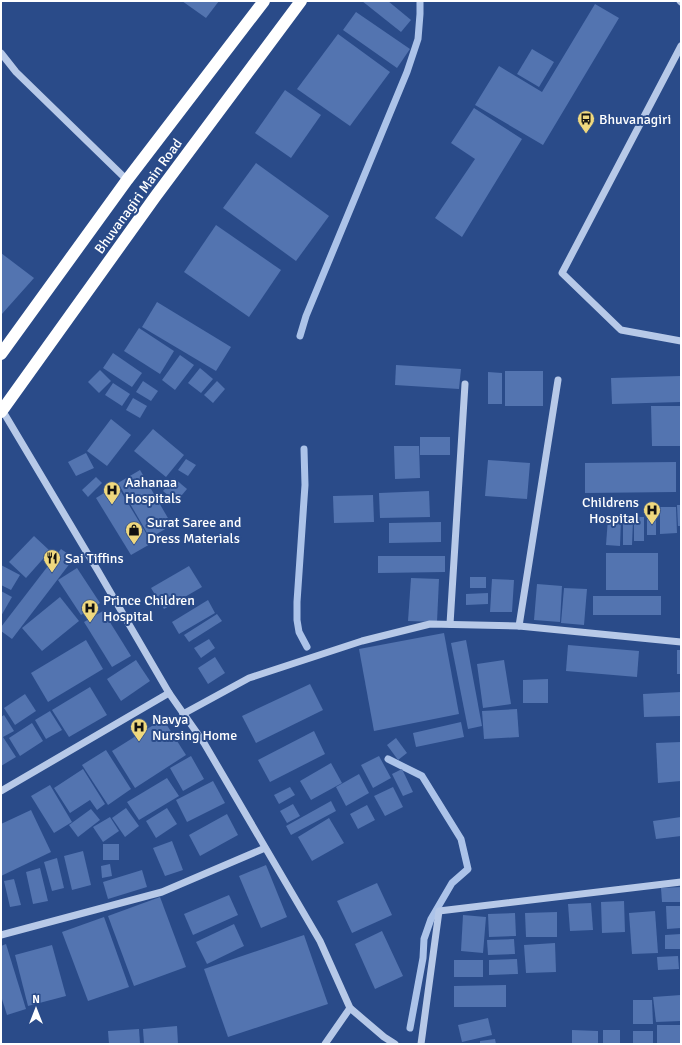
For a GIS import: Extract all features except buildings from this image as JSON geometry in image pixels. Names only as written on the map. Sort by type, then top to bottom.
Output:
[{"type":"highway","name":"Bhuvanagiri Main Road","points":[[1,354],[127,180],[264,1]]},
{"type":"highway","name":"Bhuvanagiri Main Road","points":[[2,409],[159,191],[301,1]]},
{"type":"street","points":[[681,46],[562,273],[621,330],[681,341]]},
{"type":"street","points":[[1,53],[16,72],[127,180]]},
{"type":"street","points":[[519,626],[558,380]]},
{"type":"street","points":[[450,624],[465,384]]},
{"type":"street","points":[[2,409],[169,693],[204,743],[320,941],[350,1008],[384,1037],[395,1044]]},
{"type":"street","points":[[183,714],[249,678],[362,641],[430,624],[519,626],[681,642]]},
{"type":"street","points":[[1,791],[169,693]]},
{"type":"street","points":[[1,935],[162,892],[265,848]]},
{"type":"street","points":[[421,1044],[439,911],[681,882]]},
{"type":"street","points":[[325,1044],[350,1008]]},
{"type":"waterway","points":[[300,336],[306,316],[407,72],[418,39],[420,1]]},
{"type":"waterway","points":[[304,449],[305,485],[297,620],[299,632],[307,647]]},
{"type":"waterway","points":[[388,759],[422,776],[461,839],[468,869],[452,883],[431,919],[424,939],[423,958],[410,1028]]},
{"type":"place","name":"Bhuvanagiri","points":[[586,134]]},
{"type":"place","name":"Aahanaa Hospitals","points":[[112,505]]},
{"type":"place","name":"Childrens Hospital","points":[[652,525]]},
{"type":"place","name":"Surat Saree and Dress Materials","points":[[134,545]]},
{"type":"place","name":"Sai Tiffins","points":[[52,573]]},
{"type":"place","name":"Prince Children Hospital","points":[[90,623]]},
{"type":"place","name":"Navya Nursing Home","points":[[139,742]]}]
